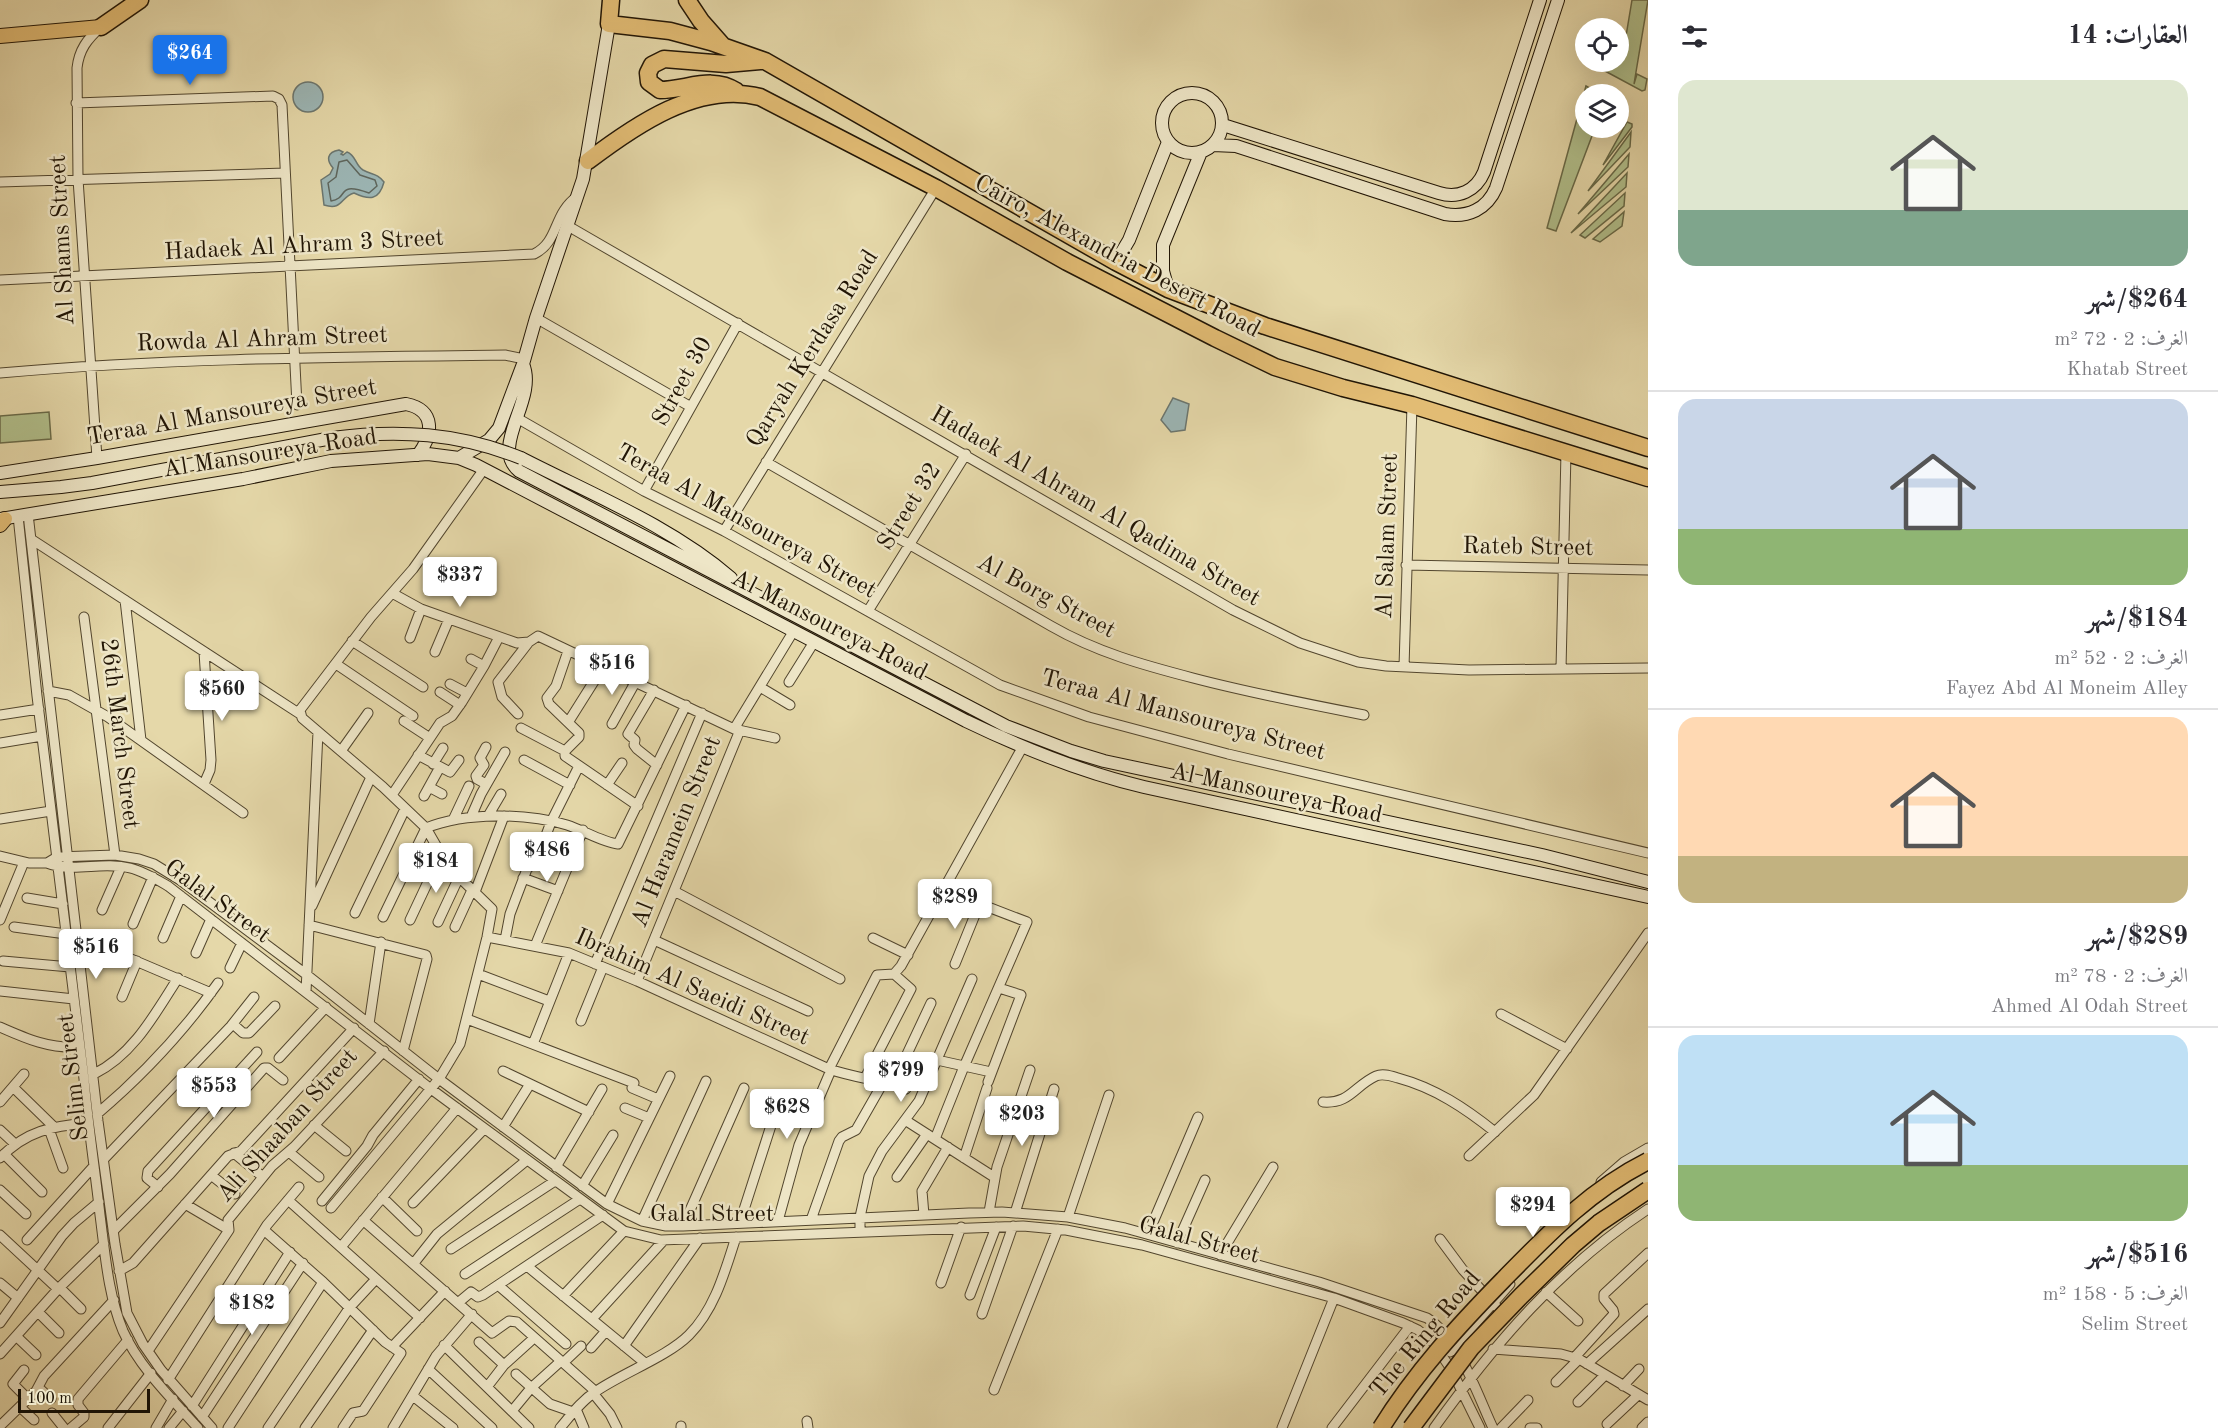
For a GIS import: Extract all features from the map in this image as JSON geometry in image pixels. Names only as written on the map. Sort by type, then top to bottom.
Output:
[{"type":"highway","points":[[101,27],[140,0]]},
{"type":"highway","points":[[609,24],[611,0]]},
{"type":"highway","points":[[687,0],[724,46]]},
{"type":"highway","name":"Cairo, Alexandria Desert Road","points":[[609,24],[670,31],[724,46],[765,61],[1116,262],[1168,289],[1265,326],[1648,448]]},
{"type":"highway","points":[[739,93],[726,85],[715,83],[660,90],[650,82],[648,73],[652,65],[664,59],[726,64],[765,61]]},
{"type":"highway","name":"Cairo, Alexandria Desert Road","points":[[588,161],[625,133],[657,115],[701,99],[719,94],[739,93],[770,101],[936,188],[1067,262],[1275,367],[1343,388],[1412,405],[1648,478]]},
{"type":"highway","name":"The Ring Road","points":[[1380,1428],[1421,1371],[1459,1325],[1557,1224],[1610,1183],[1648,1161]]},
{"type":"highway","name":"The Ring Road","points":[[1411,1428],[1471,1348],[1521,1296],[1599,1222],[1648,1190]]},
{"type":"main road","points":[[1222,125],[1439,193],[1451,195],[1463,193],[1473,187],[1484,172],[1540,0]]},
{"type":"main road","points":[[1213,145],[1236,146],[1445,214],[1459,216],[1473,213],[1489,200],[1496,188],[1558,0]]},
{"type":"main road","points":[[459,458],[489,440],[499,429],[524,361],[588,161],[609,24]]},
{"type":"main road","points":[[0,36],[101,27]]},
{"type":"main road","points":[[1199,93],[1212,99],[1221,111],[1222,125],[1219,138],[1213,145],[1201,152],[1183,152],[1168,142],[1164,134],[1162,116],[1172,100],[1181,95],[1199,93]]},
{"type":"main road","points":[[1116,262],[1129,240],[1168,142]]},
{"type":"main road","points":[[1168,289],[1162,264],[1163,245],[1201,152]]},
{"type":"main road","name":"Al Mansoureya Road","points":[[524,361],[528,375],[527,386],[508,454],[512,464],[519,471],[975,710],[1038,739],[1104,761],[1542,855],[1648,882]]},
{"type":"main road","name":"Teraa Al Mansoureya Street","points":[[0,472],[97,458],[406,404],[421,411],[429,424],[428,440],[418,455]]},
{"type":"main road","points":[[0,492],[82,484],[351,436],[408,433],[445,436],[483,444],[521,458],[655,526],[705,557],[746,591]]},
{"type":"main road","name":"Al Mansoureya Road","points":[[10,518],[331,461],[418,455],[459,458],[1022,748],[1072,767],[1120,781],[1648,897]]},
{"type":"main road","points":[[1330,827],[1334,810]]},
{"type":"street","name":"Al Shams Street","points":[[97,458],[78,179],[76,104],[78,57],[90,36],[101,27]]},
{"type":"street","points":[[76,104],[273,96],[279,99],[282,105],[297,405]]},
{"type":"street","points":[[0,182],[285,172]]},
{"type":"street","name":"Qaryah Kerdasa Road","points":[[724,531],[936,188]]},
{"type":"street","name":"Hadaek Al Ahram 3 Street","points":[[0,280],[534,254],[543,250],[550,242],[563,209],[578,196]]},
{"type":"street","name":"Hadaek Al Ahram Al Qadima Street","points":[[568,226],[1266,628],[1300,643],[1358,662],[1404,667],[1469,670],[1648,668]]},
{"type":"street","points":[[536,318],[692,407]]},
{"type":"street","name":"Street 30","points":[[644,491],[738,323]]},
{"type":"street","name":"Rowda Al Ahram Street","points":[[0,373],[90,365],[294,358],[505,355],[524,361]]},
{"type":"street","name":"Al Salam Street","points":[[1404,667],[1412,405]]},
{"type":"street","name":"Teraa Al Mansoureya Street","points":[[517,418],[644,491],[724,531],[1000,685],[1089,717],[1228,754],[1648,854]]},
{"type":"street","points":[[1561,669],[1566,452]]},
{"type":"street","name":"Street 32","points":[[868,611],[966,454]]},
{"type":"street","name":"Al Borg Street","points":[[766,462],[1069,636],[1114,656],[1242,691],[1364,715]]},
{"type":"street","points":[[300,714],[302,706],[352,641],[413,569],[484,469]]},
{"type":"street","name":"Selim Street","points":[[10,518],[31,539],[97,1114],[127,1313],[148,1351],[168,1380],[212,1428]]},
{"type":"street","name":"Selim Street","points":[[10,518],[39,709],[88,1123],[114,1300],[128,1340],[151,1373],[197,1428]]},
{"type":"street","points":[[31,539],[300,714],[426,828],[441,854],[459,877],[491,906],[487,937],[460,1044],[439,1079],[331,1208]]},
{"type":"street","name":"Rateb Street","points":[[1406,565],[1648,570]]},
{"type":"street","points":[[392,594],[421,609],[499,637],[517,643],[529,642]]},
{"type":"street","points":[[125,600],[141,740]]},
{"type":"street","points":[[410,639],[421,609]]},
{"type":"street","name":"26th March Street","points":[[84,617],[115,855]]},
{"type":"street","points":[[435,652],[449,619]]},
{"type":"street","name":"Al Haramein Street","points":[[638,981],[737,730],[794,632]]},
{"type":"street","points":[[518,714],[502,697],[498,682],[529,642],[538,636],[737,730],[775,738]]},
{"type":"street","points":[[392,795],[440,723],[450,718],[460,705],[499,637]]},
{"type":"street","points":[[352,641],[423,687]]},
{"type":"street","points":[[789,682],[814,642]]},
{"type":"street","points":[[565,751],[579,737],[577,729],[549,704],[547,698],[555,686],[568,651]]},
{"type":"street","points":[[204,652],[212,760],[209,775],[204,784]]},
{"type":"street","points":[[471,659],[484,666]]},
{"type":"street","points":[[336,664],[413,716]]},
{"type":"street","points":[[568,722],[603,667]]},
{"type":"street","points":[[612,724],[636,681]]},
{"type":"street","points":[[450,684],[467,693]]},
{"type":"street","points":[[760,687],[790,705]]},
{"type":"street","points":[[654,690],[628,735],[635,740],[634,745],[637,749],[657,765]]},
{"type":"street","points":[[48,691],[69,695],[96,710],[243,813]]},
{"type":"street","points":[[440,692],[460,705]]},
{"type":"street","points":[[383,917],[426,828],[471,817],[504,816],[551,822],[583,830],[618,844],[686,705]]},
{"type":"street","points":[[0,715],[39,709]]},
{"type":"street","points":[[341,751],[368,713]]},
{"type":"street","points":[[581,1021],[599,965],[702,713]]},
{"type":"street","points":[[404,721],[430,738]]},
{"type":"street","points":[[522,728],[565,751]]},
{"type":"street","points":[[306,992],[318,732]]},
{"type":"street","points":[[0,742],[42,736]]},
{"type":"street","points":[[486,747],[480,758],[484,765],[477,778],[486,784]]},
{"type":"street","points":[[442,794],[426,792],[443,748]]},
{"type":"street","points":[[894,974],[908,955],[1022,748]]},
{"type":"street","points":[[565,751],[565,756],[638,806]]},
{"type":"street","points":[[471,817],[486,784],[505,752]]},
{"type":"street","points":[[418,755],[450,772],[459,760]]},
{"type":"street","points":[[524,760],[570,785]]},
{"type":"street","points":[[607,785],[622,763]]},
{"type":"street","points":[[505,940],[510,914],[528,866],[537,859],[551,822],[579,766]]},
{"type":"street","points":[[310,911],[371,777]]},
{"type":"street","points":[[453,820],[469,786]]},
{"type":"street","points":[[488,816],[501,794]]},
{"type":"street","points":[[355,913],[405,808]]},
{"type":"street","points":[[0,819],[51,811]]},
{"type":"street","points":[[455,927],[474,891],[504,816]]},
{"type":"street","name":"Ibrahim Al Saeidi Street","points":[[535,946],[583,830]]},
{"type":"street","points":[[410,920],[441,854]]},
{"type":"street","name":"Galal Street","points":[[68,862],[115,855],[139,859],[168,872],[307,975],[556,1167],[607,1204],[642,1221],[666,1226],[683,1226],[989,1212],[1068,1217],[1148,1234],[1319,1282],[1427,1318],[1442,1330]]},
{"type":"street","points":[[0,856],[24,862],[0,920]]},
{"type":"street","name":"Galal Street","points":[[24,862],[68,862],[129,868],[153,877],[212,919],[484,1129],[624,1231],[664,1240],[962,1227],[1013,1226],[1058,1229],[1112,1238],[1334,1298],[1410,1326],[1432,1341]]},
{"type":"street","points":[[102,910],[120,867]]},
{"type":"street","points":[[133,924],[153,877]]},
{"type":"street","points":[[438,922],[459,877]]},
{"type":"street","points":[[523,878],[558,891]]},
{"type":"street","points":[[897,1177],[931,1136],[1027,922],[944,890]]},
{"type":"street","points":[[674,891],[840,979]]},
{"type":"street","points":[[163,938],[181,896]]},
{"type":"street","points":[[27,898],[63,904]]},
{"type":"street","points":[[955,964],[979,905]]},
{"type":"street","points":[[196,953],[212,919]]},
{"type":"street","points":[[309,925],[423,953],[427,959],[403,1051]]},
{"type":"street","points":[[14,927],[66,934]]},
{"type":"street","points":[[1469,1156],[1534,1095],[1648,933]]},
{"type":"street","points":[[77,936],[211,993]]},
{"type":"street","name":"Ibrahim Al Saeidi Street","points":[[487,937],[569,953],[638,981],[830,1069],[906,1089]]},
{"type":"street","points":[[873,938],[908,955]]},
{"type":"street","points":[[654,940],[808,1011]]},
{"type":"street","points":[[369,1024],[381,942]]},
{"type":"street","points":[[230,968],[242,943]]},
{"type":"street","points":[[533,1044],[569,953]]},
{"type":"street","points":[[3,961],[70,967]]},
{"type":"street","points":[[122,997],[137,961]]},
{"type":"street","points":[[478,974],[549,1001]]},
{"type":"street","points":[[778,1221],[799,1145],[830,1069],[877,975],[894,974],[911,989],[865,1078]]},
{"type":"street","points":[[94,1074],[110,1066],[123,1054],[154,1016],[178,978]]},
{"type":"street","points":[[860,1231],[860,1217],[869,1176],[882,1151],[919,1101],[972,979]]},
{"type":"street","points":[[97,1114],[148,1066],[185,1026],[218,983]]},
{"type":"street","points":[[964,1158],[991,1072],[1022,995],[999,988]]},
{"type":"street","points":[[0,991],[74,999]]},
{"type":"street","points":[[104,1159],[233,1023],[254,997]]},
{"type":"street","points":[[811,1220],[839,1141],[856,1130],[889,1083],[931,1003]]},
{"type":"street","points":[[233,1023],[249,1034],[275,1006]]},
{"type":"street","points":[[279,1058],[326,1007]]},
{"type":"street","points":[[1501,1014],[1567,1049]]},
{"type":"street","points":[[467,1018],[633,1085],[658,1099]]},
{"type":"street","points":[[0,1027],[44,1045],[58,1048],[80,1047]]},
{"type":"street","points":[[119,1271],[133,1263],[228,1156],[237,1152],[354,1028]]},
{"type":"street","name":"Ali Shaaban Street","points":[[148,1351],[229,1230],[228,1220],[272,1166],[289,1152],[384,1051]]},
{"type":"street","points":[[158,1187],[147,1178],[148,1171],[257,1052]]},
{"type":"street","points":[[937,1060],[991,1072]]},
{"type":"street","points":[[113,1231],[158,1187],[264,1068],[268,1068],[283,1080]]},
{"type":"street","points":[[989,1212],[994,1177],[1030,1070]]},
{"type":"street","points":[[503,1071],[588,1112]]},
{"type":"street","points":[[0,1102],[24,1074]]},
{"type":"street","points":[[1323,1102],[1342,1100],[1374,1077],[1383,1074],[1413,1082],[1448,1098],[1495,1132]]},
{"type":"street","points":[[607,1204],[669,1076]]},
{"type":"street","points":[[322,1201],[419,1079]]},
{"type":"street","points":[[642,1221],[706,1081]]},
{"type":"street","points":[[503,1127],[531,1084]]},
{"type":"street","points":[[13,1087],[52,1128],[63,1168]]},
{"type":"street","points":[[683,1226],[744,1088]]},
{"type":"street","points":[[556,1167],[602,1089]]},
{"type":"street","points":[[1015,1213],[1054,1089]]},
{"type":"street","points":[[1068,1217],[1108,1095]]},
{"type":"street","points":[[341,1247],[457,1108]]},
{"type":"street","points":[[625,1108],[649,1118]]},
{"type":"street","points":[[740,1222],[776,1110]]},
{"type":"street","points":[[1148,1234],[1198,1117]]},
{"type":"street","points":[[905,1120],[994,1177]]},
{"type":"street","points":[[42,1192],[2,1156],[15,1144],[34,1133],[88,1123]]},
{"type":"street","points":[[314,1125],[346,1151]]},
{"type":"street","points":[[413,1203],[484,1129]]},
{"type":"street","points":[[0,1130],[15,1144]]},
{"type":"street","points":[[582,1186],[613,1134]]},
{"type":"street","points":[[924,1215],[922,1191],[948,1147]]},
{"type":"street","points":[[1444,1358],[1607,1176],[1624,1162],[1648,1148]]},
{"type":"street","points":[[237,1152],[262,1178]]},
{"type":"street","points":[[289,1152],[319,1176]]},
{"type":"street","points":[[414,1263],[436,1234],[527,1160]]},
{"type":"street","points":[[27,1240],[94,1166]]},
{"type":"street","points":[[1220,1255],[1274,1167]]},
{"type":"street","points":[[211,1175],[235,1194]]},
{"type":"street","points":[[1177,1243],[1205,1180]]},
{"type":"street","points":[[451,1249],[555,1181]]},
{"type":"street","points":[[168,1380],[264,1230],[299,1187]]},
{"type":"street","points":[[0,1190],[26,1214]]},
{"type":"street","points":[[382,1197],[417,1231]]},
{"type":"street","points":[[465,1274],[580,1199]]},
{"type":"street","points":[[288,1200],[420,1318]]},
{"type":"street","points":[[0,1323],[62,1236],[99,1202]]},
{"type":"street","points":[[185,1204],[229,1230]]},
{"type":"street","points":[[1434,1428],[1493,1349],[1546,1292],[1592,1250],[1648,1209]]},
{"type":"street","points":[[459,1302],[467,1293],[471,1292],[478,1297],[498,1285],[603,1215]]},
{"type":"street","points":[[363,1220],[492,1333],[509,1322],[517,1322],[594,1392],[617,1428]]},
{"type":"street","points":[[1565,1222],[1592,1250]]},
{"type":"street","points":[[982,1314],[1013,1226]]},
{"type":"street","points":[[1112,1238],[1115,1226]]},
{"type":"street","points":[[941,1283],[962,1227]]},
{"type":"street","points":[[970,1295],[996,1227]]},
{"type":"street","points":[[994,1390],[1058,1229]]},
{"type":"street","points":[[264,1230],[303,1263],[396,1350]]},
{"type":"street","points":[[563,1296],[624,1231]]},
{"type":"street","points":[[0,1235],[81,1309]]},
{"type":"street","points":[[560,1428],[594,1392],[682,1341],[691,1333],[717,1293],[736,1237]]},
{"type":"street","points":[[624,1346],[700,1238]]},
{"type":"street","points":[[1440,1239],[1463,1270],[1514,1326]]},
{"type":"street","points":[[592,1320],[664,1240]]},
{"type":"street","points":[[0,1354],[59,1288],[104,1244]]},
{"type":"street","points":[[192,1406],[290,1252]]},
{"type":"street","points":[[1580,1360],[1614,1314],[1604,1299],[1604,1294],[1648,1253]]},
{"type":"street","points":[[202,1417],[303,1263]]},
{"type":"street","points":[[527,1266],[645,1363]]},
{"type":"street","points":[[1264,1279],[1267,1268]]},
{"type":"street","points":[[268,1428],[350,1307],[376,1279]]},
{"type":"street","points":[[228,1428],[323,1282]]},
{"type":"street","points":[[0,1283],[18,1298]]},
{"type":"street","points":[[498,1285],[566,1344]]},
{"type":"street","points":[[343,1428],[354,1413],[360,1413],[367,1406],[396,1350],[420,1318],[445,1291]]},
{"type":"street","points":[[1546,1292],[1578,1321]]},
{"type":"street","points":[[1282,1428],[1334,1298]]},
{"type":"street","points":[[2,1419],[28,1399],[114,1300]]},
{"type":"street","points":[[1556,1382],[1580,1360],[1647,1310]]},
{"type":"street","points":[[38,1312],[59,1333]]},
{"type":"street","points":[[393,1428],[444,1345],[472,1314]]},
{"type":"street","points":[[1332,1428],[1410,1326]]},
{"type":"street","points":[[305,1428],[373,1330]]},
{"type":"street","points":[[1480,1428],[1444,1358],[1432,1341],[1442,1330],[1470,1378],[1493,1428]]},
{"type":"street","points":[[512,1411],[531,1388],[562,1362],[606,1331]]},
{"type":"street","points":[[16,1336],[36,1355]]},
{"type":"street","points":[[487,1387],[504,1365],[534,1338]]},
{"type":"street","points":[[71,1428],[85,1415],[78,1405],[78,1399],[128,1340]]},
{"type":"street","points":[[479,1342],[504,1365]]},
{"type":"street","points":[[444,1345],[529,1428]]},
{"type":"street","points":[[1493,1349],[1561,1354],[1580,1360],[1648,1400]]},
{"type":"street","points":[[1623,1386],[1639,1369]]},
{"type":"street","points":[[24,1370],[13,1384],[28,1399]]},
{"type":"street","points":[[428,1370],[492,1428]]},
{"type":"street","points":[[107,1428],[151,1373]]},
{"type":"street","points":[[516,1374],[550,1404],[575,1410],[584,1428]]},
{"type":"street","points":[[1578,1402],[1605,1375]]},
{"type":"street","points":[[40,1384],[51,1399]]},
{"type":"street","points":[[1607,1424],[1638,1395]]},
{"type":"street","points":[[413,1396],[453,1428]]},
{"type":"street","points":[[156,1428],[172,1399]]},
{"type":"street","points":[[1501,1428],[1528,1400]]},
{"type":"street","points":[[20,1407],[34,1420]]},
{"type":"street","points":[[169,1428],[183,1411]]},
{"type":"street","points":[[52,1413],[64,1428]]},
{"type":"street","points":[[1642,1428],[1648,1422]]},
{"type":"street","points":[[1530,1428],[1537,1428]]},
{"type":"green space","points":[[1632,0],[1648,0],[1634,84],[1637,74],[1647,79],[1645,90],[1642,91],[1607,72],[1629,72],[1629,18]]},
{"type":"green space","points":[[1575,126],[1575,138],[1591,138],[1556,231],[1547,228]]},
{"type":"green space","points":[[1631,132],[1630,147],[1588,191],[1627,138],[1629,138]]},
{"type":"green space","points":[[1618,138],[1624,138],[1603,165]]},
{"type":"green space","points":[[1629,154],[1628,167],[1578,214]]},
{"type":"green space","points":[[1627,173],[1626,187],[1571,233]]},
{"type":"green space","points":[[1625,193],[1624,206],[1585,238],[1580,235]]},
{"type":"green space","points":[[1624,212],[1622,226],[1600,242],[1593,239]]},
{"type":"green space","points":[[49,412],[51,439],[0,443],[0,416]]},
{"type":"water","points":[[308,82],[314,83],[322,91],[322,103],[314,111],[308,112],[302,111],[294,103],[293,97],[294,91],[302,83]]},
{"type":"water","points":[[339,150],[343,152],[341,154],[343,155],[350,153],[360,168],[384,182],[376,196],[369,198],[354,193],[338,205],[324,205],[321,180],[330,174],[333,168],[329,162],[330,154]]},
{"type":"water","points":[[1173,398],[1189,404],[1185,430],[1171,432],[1161,420]]}]
